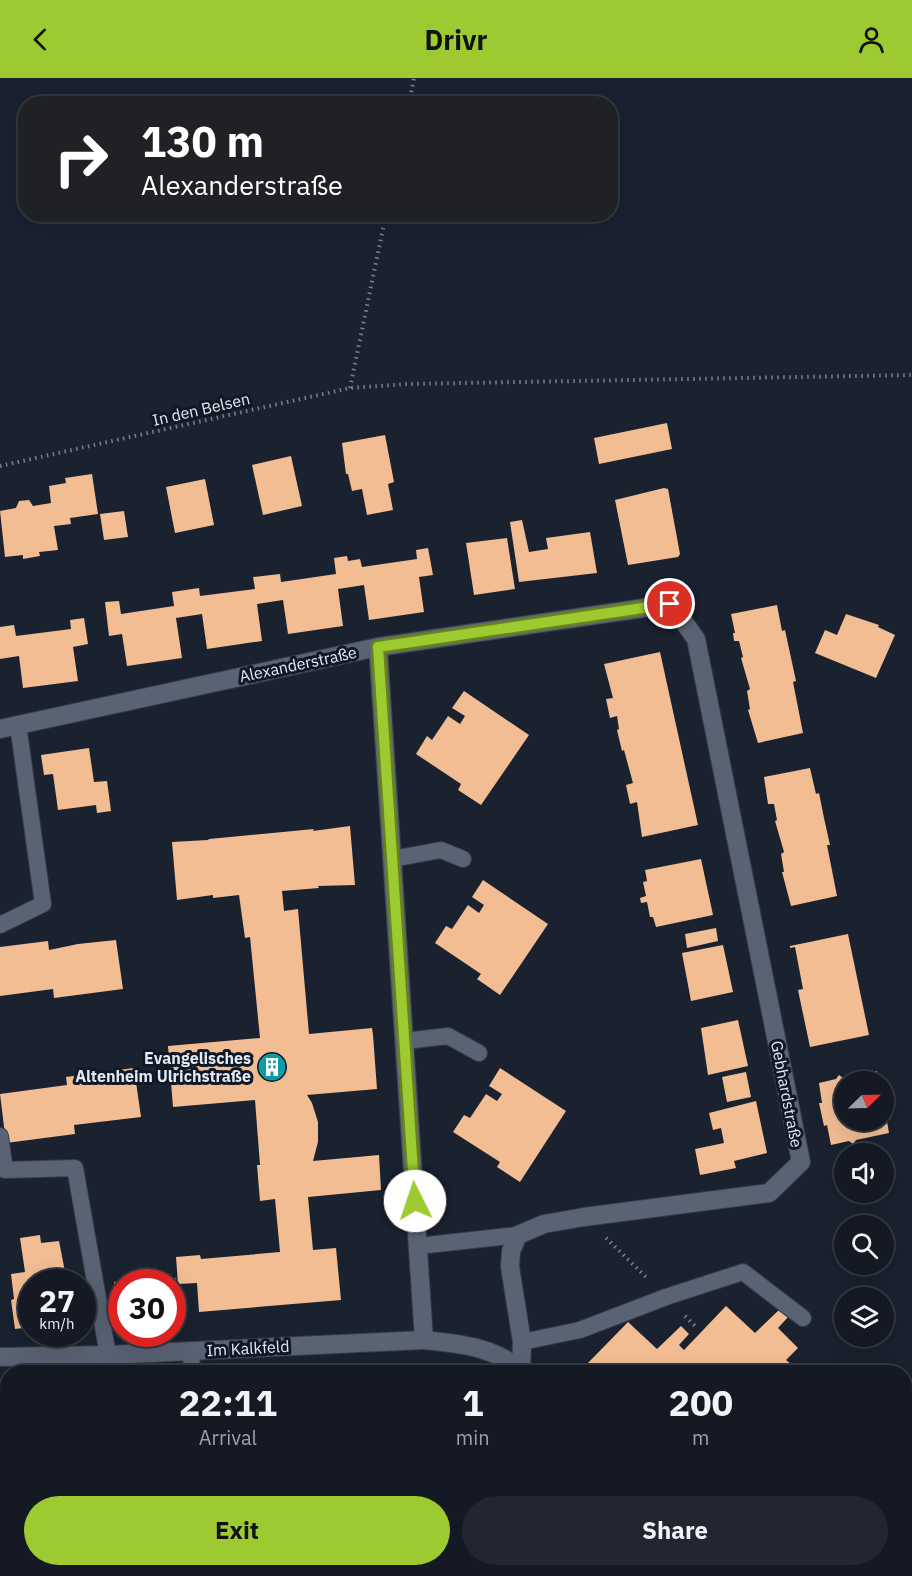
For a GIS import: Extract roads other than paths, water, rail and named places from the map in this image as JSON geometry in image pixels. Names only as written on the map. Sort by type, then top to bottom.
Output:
[{"type":"street","name":"Alexanderstraße","points":[[9,727],[378,647],[670,604]]},
{"type":"street","name":"Gebhardstraße","points":[[518,1235],[544,1224],[584,1217],[769,1193],[801,1162],[696,639],[670,604]]},
{"type":"street","points":[[378,647],[424,1340]]},
{"type":"street","points":[[518,1235],[511,1251],[510,1267],[522,1342],[521,1365]]},
{"type":"street","name":"Im Kalkfeld","points":[[0,1358],[424,1340],[474,1346],[494,1354],[510,1365]]},
{"type":"lane","points":[[0,925],[43,904],[9,727]]},
{"type":"lane","points":[[392,859],[441,850],[463,859]]},
{"type":"lane","points":[[405,1041],[448,1036],[479,1053]]},
{"type":"lane","points":[[0,1136],[4,1170],[75,1168],[108,1355]]},
{"type":"lane","points":[[418,1246],[518,1235]]},
{"type":"lane","points":[[522,1342],[580,1330],[666,1297],[743,1272],[803,1318]]},
{"type":"lane","points":[[191,1351],[192,1365]]},
{"type":"place","name":"Evangelisches Altenheim Ulrichstraße","points":[[272,1067]]}]
